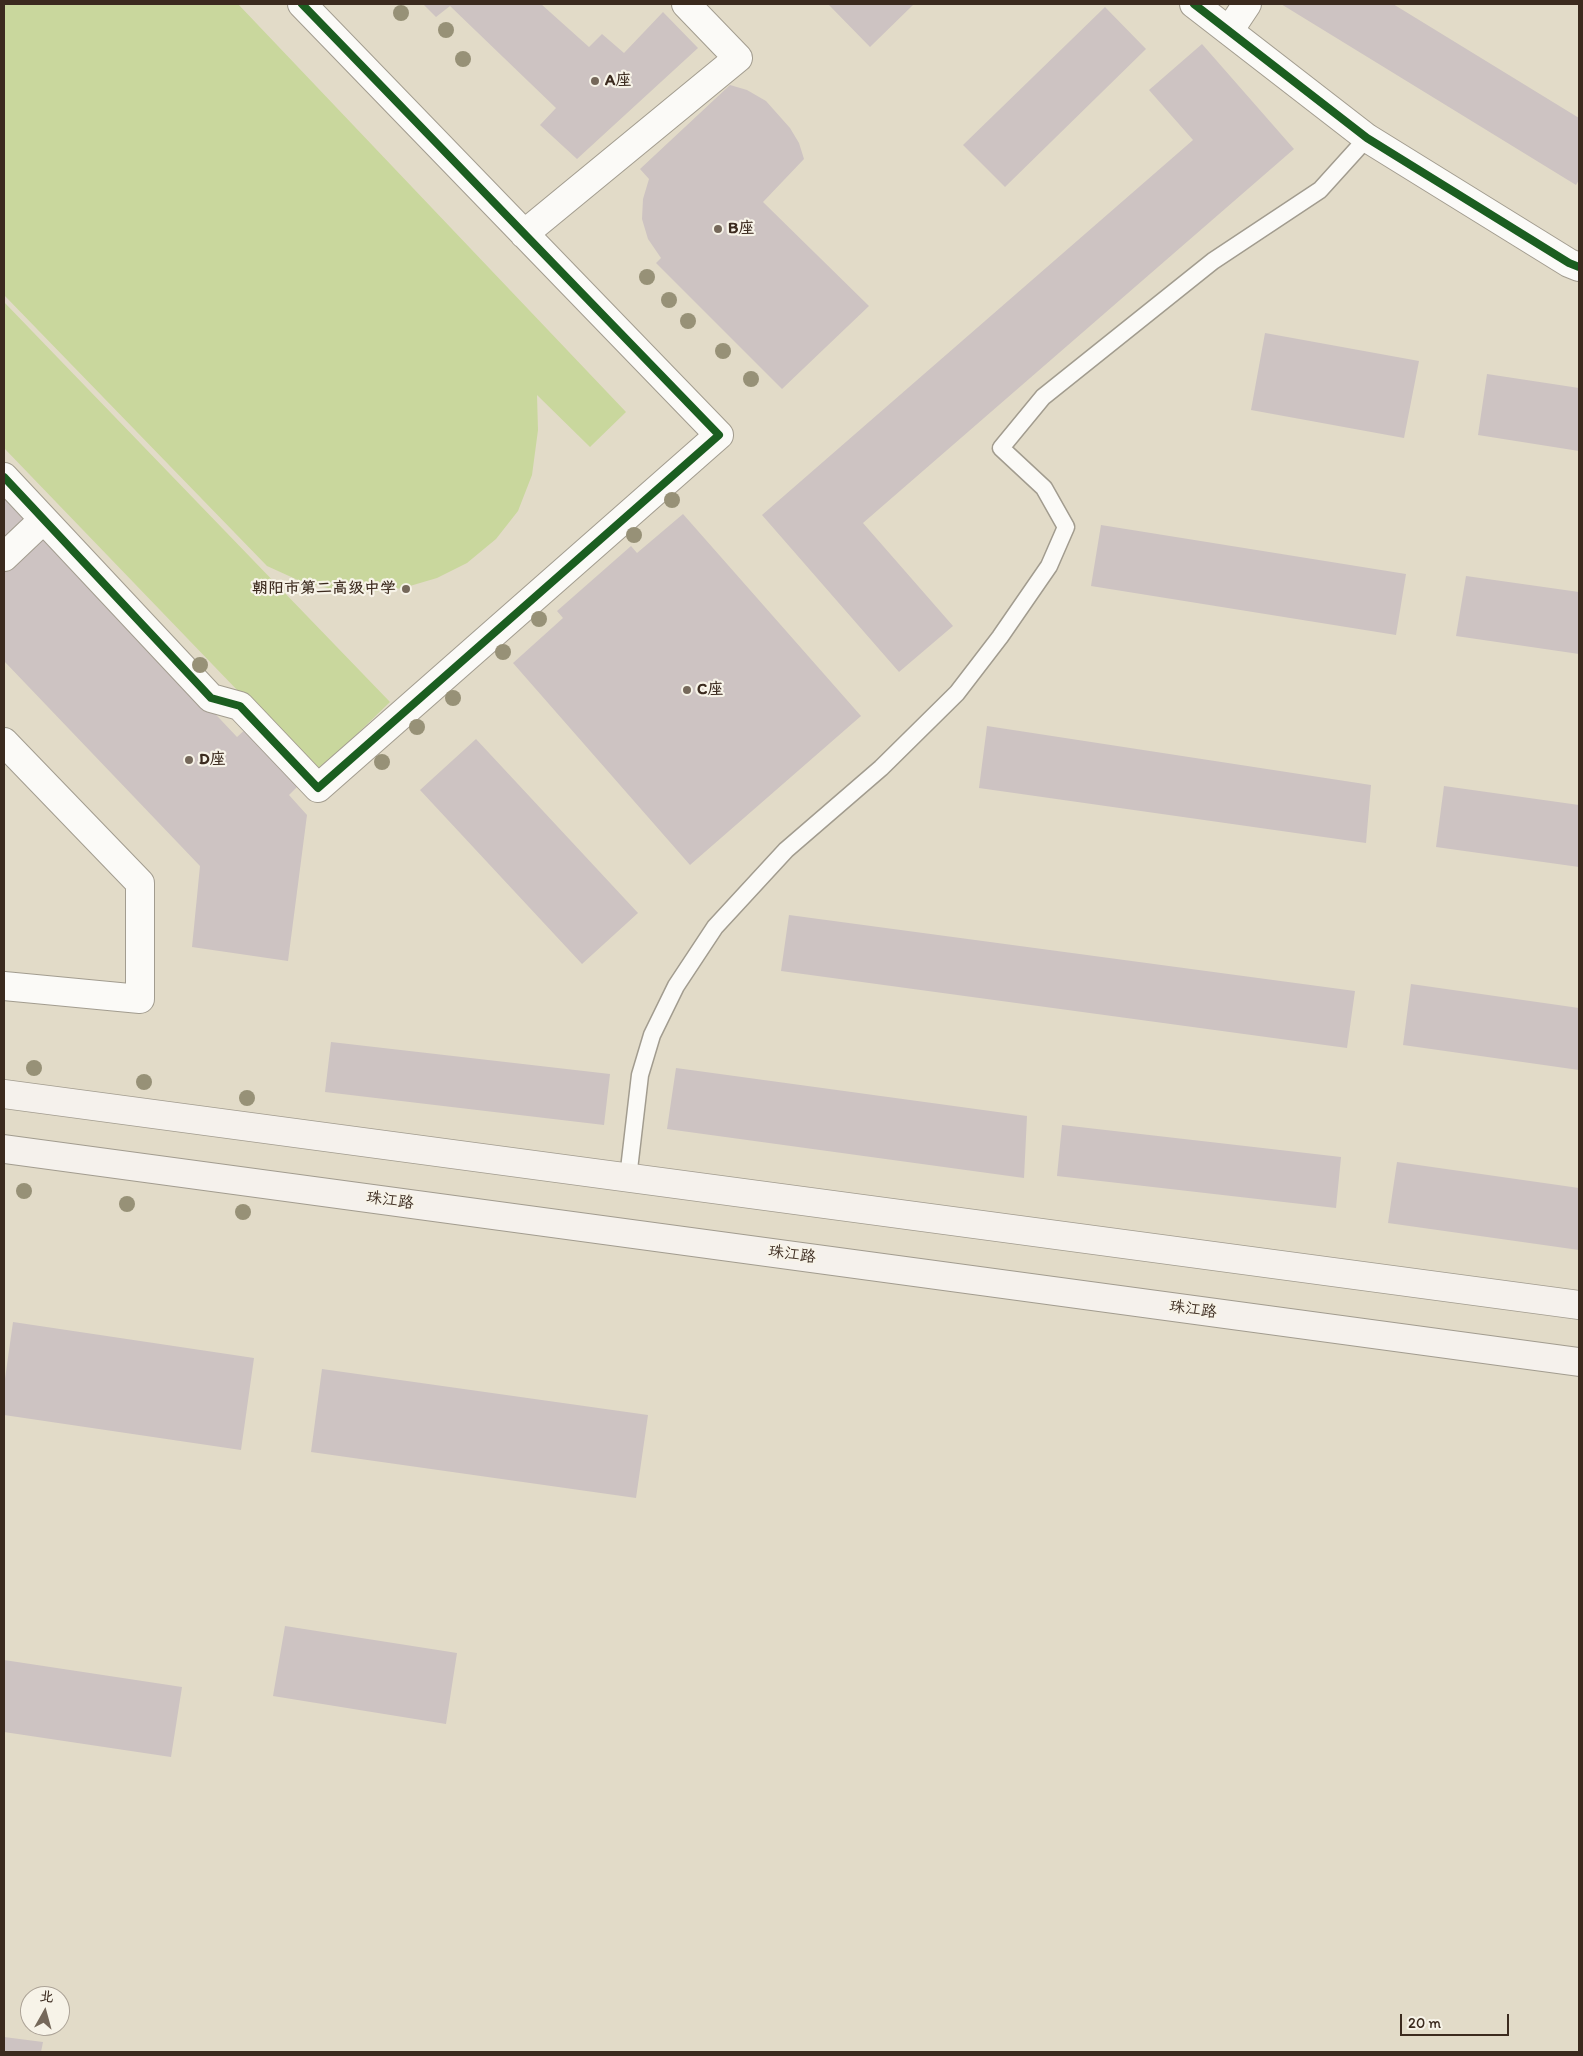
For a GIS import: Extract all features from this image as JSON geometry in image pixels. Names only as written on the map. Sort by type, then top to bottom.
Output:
[{"type":"main road","points":[[4,1094],[1579,1305]]},
{"type":"main road","name":"珠江路","points":[[4,1149],[1579,1362]]},
{"type":"street","points":[[4,477],[210,698],[240,706],[318,788],[719,434],[302,4]]},
{"type":"street","points":[[524,234],[738,58],[686,4]]},
{"type":"street","points":[[1194,4],[1367,138],[1560,258],[1579,267]]},
{"type":"street","points":[[1229,31],[1247,4]]},
{"type":"street","points":[[4,557],[43,520]]},
{"type":"street","points":[[4,742],[140,883],[140,999],[4,986]]},
{"type":"lane","points":[[628,1178],[640,1076],[652,1035],[676,986],[715,927],[786,850],[881,768],[957,693],[1000,637],[1049,566],[1066,527],[1044,488],[1002,448],[1043,397],[1214,261],[1320,190],[1367,138]]},
{"type":"green space","points":[[4,4],[238,4],[626,412],[590,447],[537,395],[538,430],[532,475],[518,511],[496,539],[467,563],[437,578],[403,588],[371,592],[336,590],[300,581],[267,566],[4,295]]},
{"type":"green space","points":[[4,302],[390,702],[317,773],[4,448]]},
{"type":"building","name":"A座","points":[[423,4],[541,4],[589,47],[602,34],[624,53],[663,12],[698,48],[577,159],[540,125],[556,108],[450,6],[436,17]]},
{"type":"building","points":[[828,4],[914,4],[870,47]]},
{"type":"building","points":[[1281,4],[1393,4],[1579,118],[1579,180],[1576,185]]},
{"type":"building","points":[[1105,7],[1146,49],[1005,187],[963,145]]},
{"type":"building","points":[[1202,44],[1294,149],[863,523],[953,626],[899,672],[762,515],[1193,140],[1149,90]]},
{"type":"building","name":"B座","points":[[730,85],[747,90],[766,101],[790,128],[799,143],[804,159],[763,202],[869,306],[782,389],[656,263],[661,258],[648,239],[642,219],[643,199],[649,179],[640,169]]},
{"type":"building","points":[[1265,333],[1419,361],[1404,438],[1251,410]]},
{"type":"building","points":[[1487,374],[1579,388],[1579,451],[1478,435]]},
{"type":"building","name":"D座","points":[[4,488],[237,737],[248,727],[301,783],[289,795],[307,815],[288,961],[192,947],[200,866],[4,661]]},
{"type":"building","name":"C座","points":[[683,514],[861,716],[690,865],[513,663],[563,618],[557,611],[631,546],[637,553]]},
{"type":"building","points":[[1101,525],[1406,574],[1396,635],[1091,586]]},
{"type":"building","points":[[1466,576],[1579,592],[1579,654],[1456,636]]},
{"type":"building","points":[[987,726],[1371,785],[1366,843],[979,788]]},
{"type":"building","points":[[476,739],[638,913],[582,964],[420,790]]},
{"type":"building","points":[[1444,786],[1579,805],[1579,867],[1436,847]]},
{"type":"building","points":[[789,915],[1355,991],[1347,1048],[781,971]]},
{"type":"building","points":[[1411,984],[1579,1008],[1579,1070],[1403,1045]]},
{"type":"building","points":[[331,1042],[610,1074],[604,1125],[325,1092]]},
{"type":"building","points":[[676,1068],[1027,1116],[1024,1178],[667,1129]]},
{"type":"building","points":[[1062,1125],[1341,1157],[1336,1208],[1057,1176]]},
{"type":"building","points":[[1397,1162],[1579,1188],[1579,1250],[1388,1223]]},
{"type":"building","points":[[13,1322],[254,1358],[241,1450],[4,1415],[4,1386]]},
{"type":"building","points":[[322,1369],[648,1415],[636,1498],[311,1452]]},
{"type":"building","points":[[285,1626],[457,1653],[446,1724],[273,1696]]},
{"type":"building","points":[[4,1660],[182,1687],[171,1757],[4,1732]]},
{"type":"building","points":[[4,2037],[43,2042],[41,2052],[4,2052]]},
{"type":"cycle path","points":[[4,477],[211,698],[240,706],[318,788],[719,435],[302,4]]},
{"type":"cycle path","points":[[1194,4],[1367,138],[1569,263],[1579,267]]},
{"type":"place","name":"A座","points":[[595,81]]},
{"type":"place","name":"B座","points":[[718,229]]},
{"type":"place","name":"朝阳市第二高级中学","points":[[406,589]]},
{"type":"place","name":"C座","points":[[687,690]]},
{"type":"place","name":"D座","points":[[189,760]]}]
